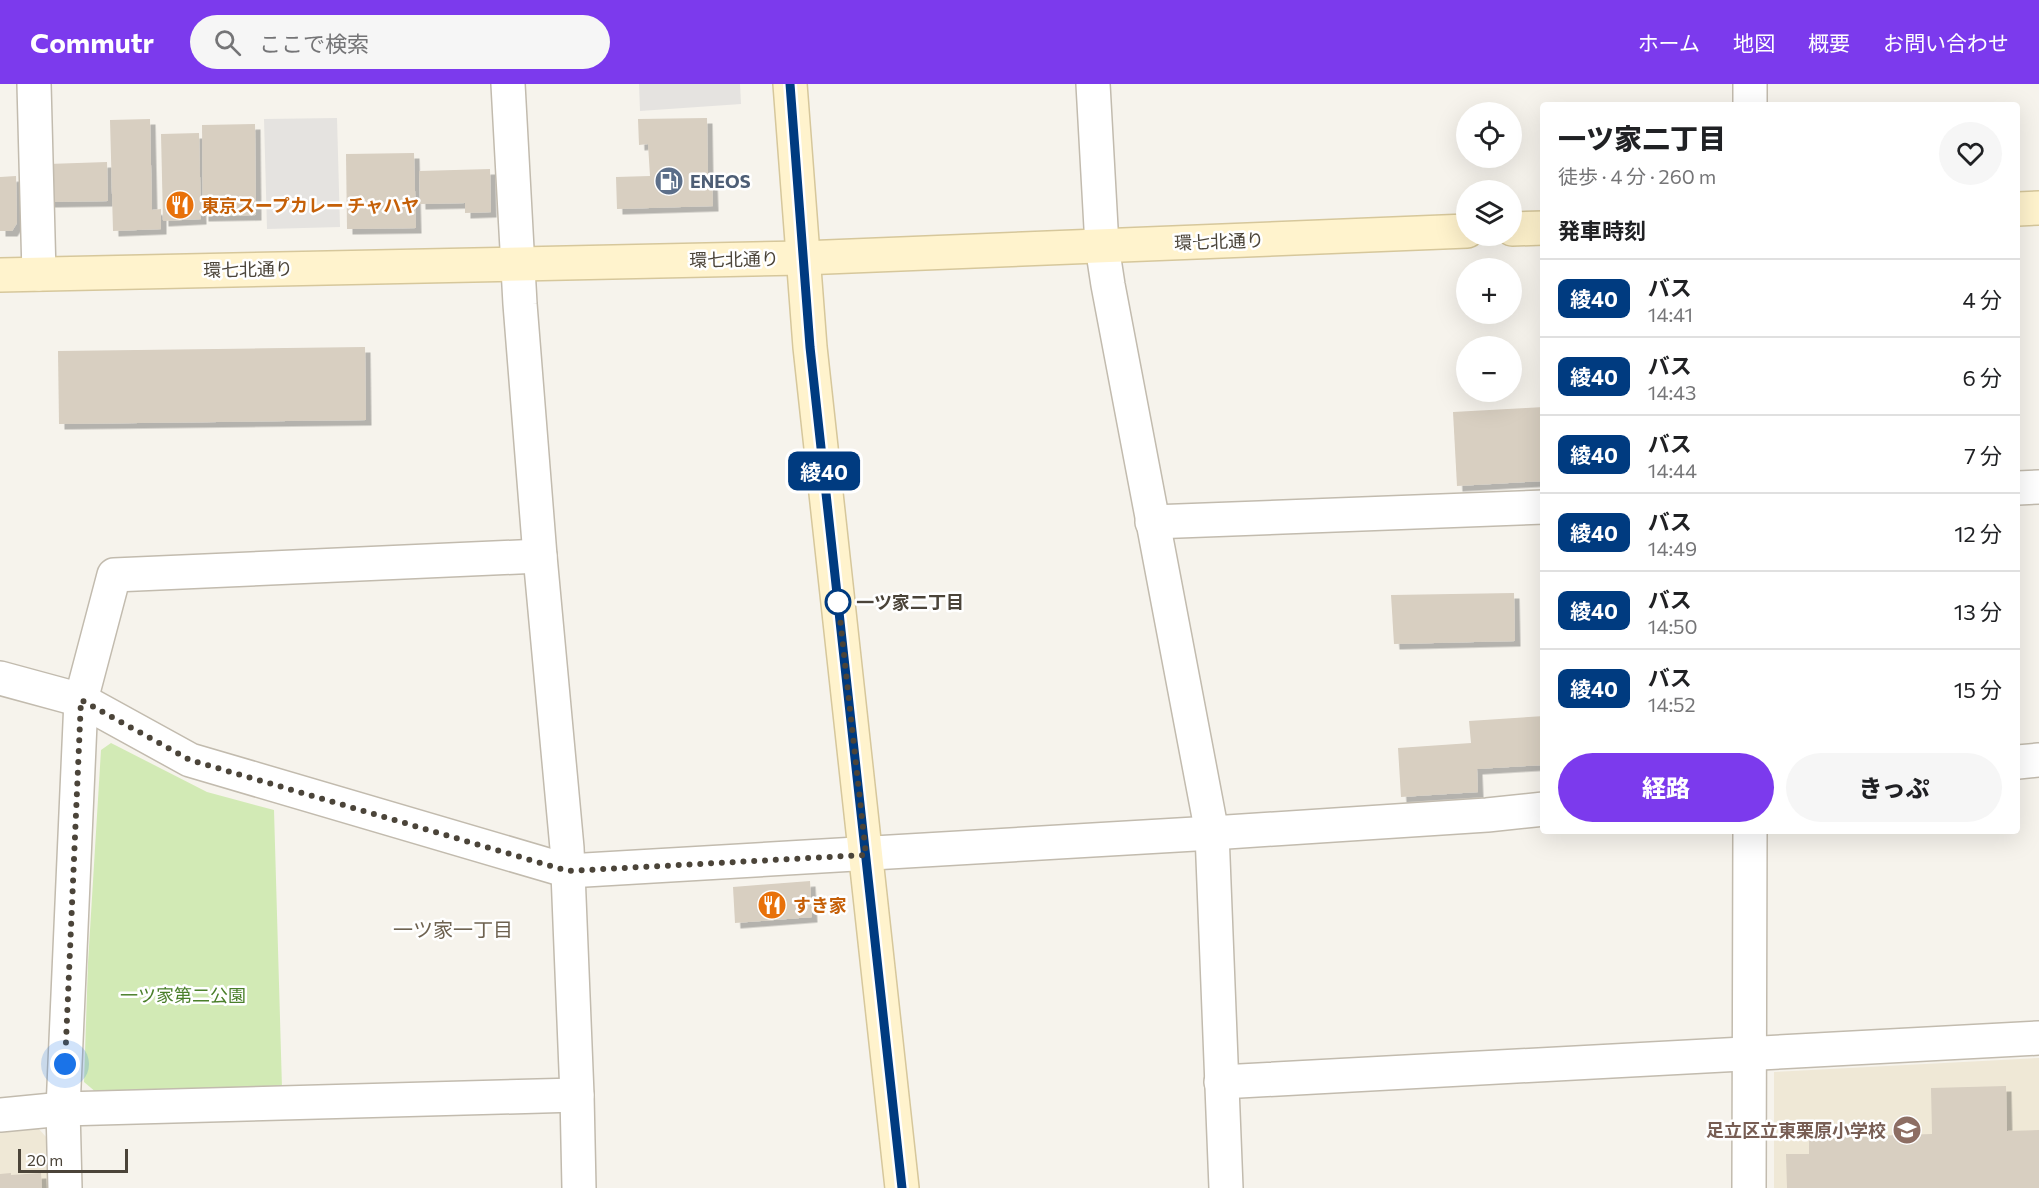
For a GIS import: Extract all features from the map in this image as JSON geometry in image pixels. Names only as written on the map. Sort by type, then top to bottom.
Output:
[{"type":"street","points":[[34,84],[39,274]]},
{"type":"street","points":[[508,84],[518,264],[540,556],[568,871],[578,1095],[579,1188]]},
{"type":"street","points":[[790,84],[810,347],[902,1188]]},
{"type":"street","points":[[1092,84],[1102,246],[1212,833],[1226,1188]]},
{"type":"street","points":[[1750,84],[1750,102]]},
{"type":"street","points":[[2020,209],[2039,208]]},
{"type":"street","points":[[1522,229],[1540,228]]},
{"type":"street","name":"環七北通り","points":[[0,274],[802,258],[1456,231]]},
{"type":"street","points":[[2020,488],[2039,487]]},
{"type":"street","points":[[1152,522],[1540,507]]},
{"type":"street","points":[[65,1188],[63,1109],[81,700],[114,575],[540,556]]},
{"type":"street","points":[[0,678],[81,700],[190,760],[568,871],[866,855],[920,849],[1212,833],[1540,809]]},
{"type":"street","points":[[2020,762],[2039,760]]},
{"type":"street","points":[[1749,1188],[1750,834]]},
{"type":"street","points":[[1221,1082],[2039,1038]]},
{"type":"street","points":[[0,1115],[63,1109],[578,1095]]},
{"type":"shaded area","points":[[639,84],[740,84],[741,104],[640,111]]},
{"type":"shaded area","points":[[337,118],[340,227],[267,229],[264,119]]},
{"type":"shaded area","name":"足立区立東栗原小学校","points":[[2039,1058],[2039,1188],[1774,1188],[1774,1072]]},
{"type":"shaded area","points":[[37,1127],[47,1138],[49,1188],[0,1188],[0,1131]]},
{"type":"green space","name":"一ツ家第二公園","points":[[111,743],[207,792],[274,810],[282,1088],[97,1093],[84,1082],[88,963],[101,750]]},
{"type":"building","points":[[707,118],[708,176],[712,176],[713,206],[617,209],[616,177],[650,176],[648,144],[639,145],[638,119]]},
{"type":"building","points":[[150,119],[152,210],[161,209],[161,229],[113,231],[110,120]]},
{"type":"building","points":[[255,124],[256,215],[203,216],[202,125]]},
{"type":"building","points":[[199,133],[201,219],[163,221],[161,134]]},
{"type":"building","points":[[414,153],[416,228],[347,229],[346,154]]},
{"type":"building","points":[[107,162],[108,201],[49,202],[48,164]]},
{"type":"building","points":[[490,169],[491,212],[465,213],[465,203],[420,204],[419,171]]},
{"type":"building","points":[[16,176],[17,223],[12,231],[0,231],[0,177]]},
{"type":"building","points":[[365,347],[366,420],[59,424],[58,351]]},
{"type":"building","points":[[1540,407],[1540,481],[1457,486],[1453,412]]},
{"type":"building","points":[[1514,593],[1515,641],[1394,644],[1391,595]]},
{"type":"building","points":[[1540,716],[1540,765],[1477,769],[1478,792],[1401,797],[1398,748],[1471,743],[1469,721]]},
{"type":"building","points":[[810,881],[812,917],[735,923],[733,887]]},
{"type":"building","points":[[2006,1086],[2007,1131],[2039,1130],[2039,1188],[1787,1188],[1786,1154],[1809,1154],[1809,1138],[1932,1134],[1931,1088]]},
{"type":"building","points":[[11,1173],[11,1175],[41,1173],[42,1188],[0,1188],[0,1174]]},
{"type":"bus line","name":"綾40","points":[[790,84],[810,347],[902,1188]]},
{"type":"place","name":"ENEOS","points":[[669,181]]},
{"type":"place","name":"東京スープカレー チャハヤ","points":[[180,205]]},
{"type":"place","name":"一ツ家二丁目","points":[[838,602]]},
{"type":"place","name":"すき家","points":[[772,905]]},
{"type":"place","name":"足立区立東栗原小学校","points":[[1907,1130]]},
{"type":"district","name":"一ツ家一丁目","points":[[453,929]]},
{"type":"route","points":[[65,1064],[81,700],[190,760],[568,871],[866,855],[838,600],[838,602]]}]
